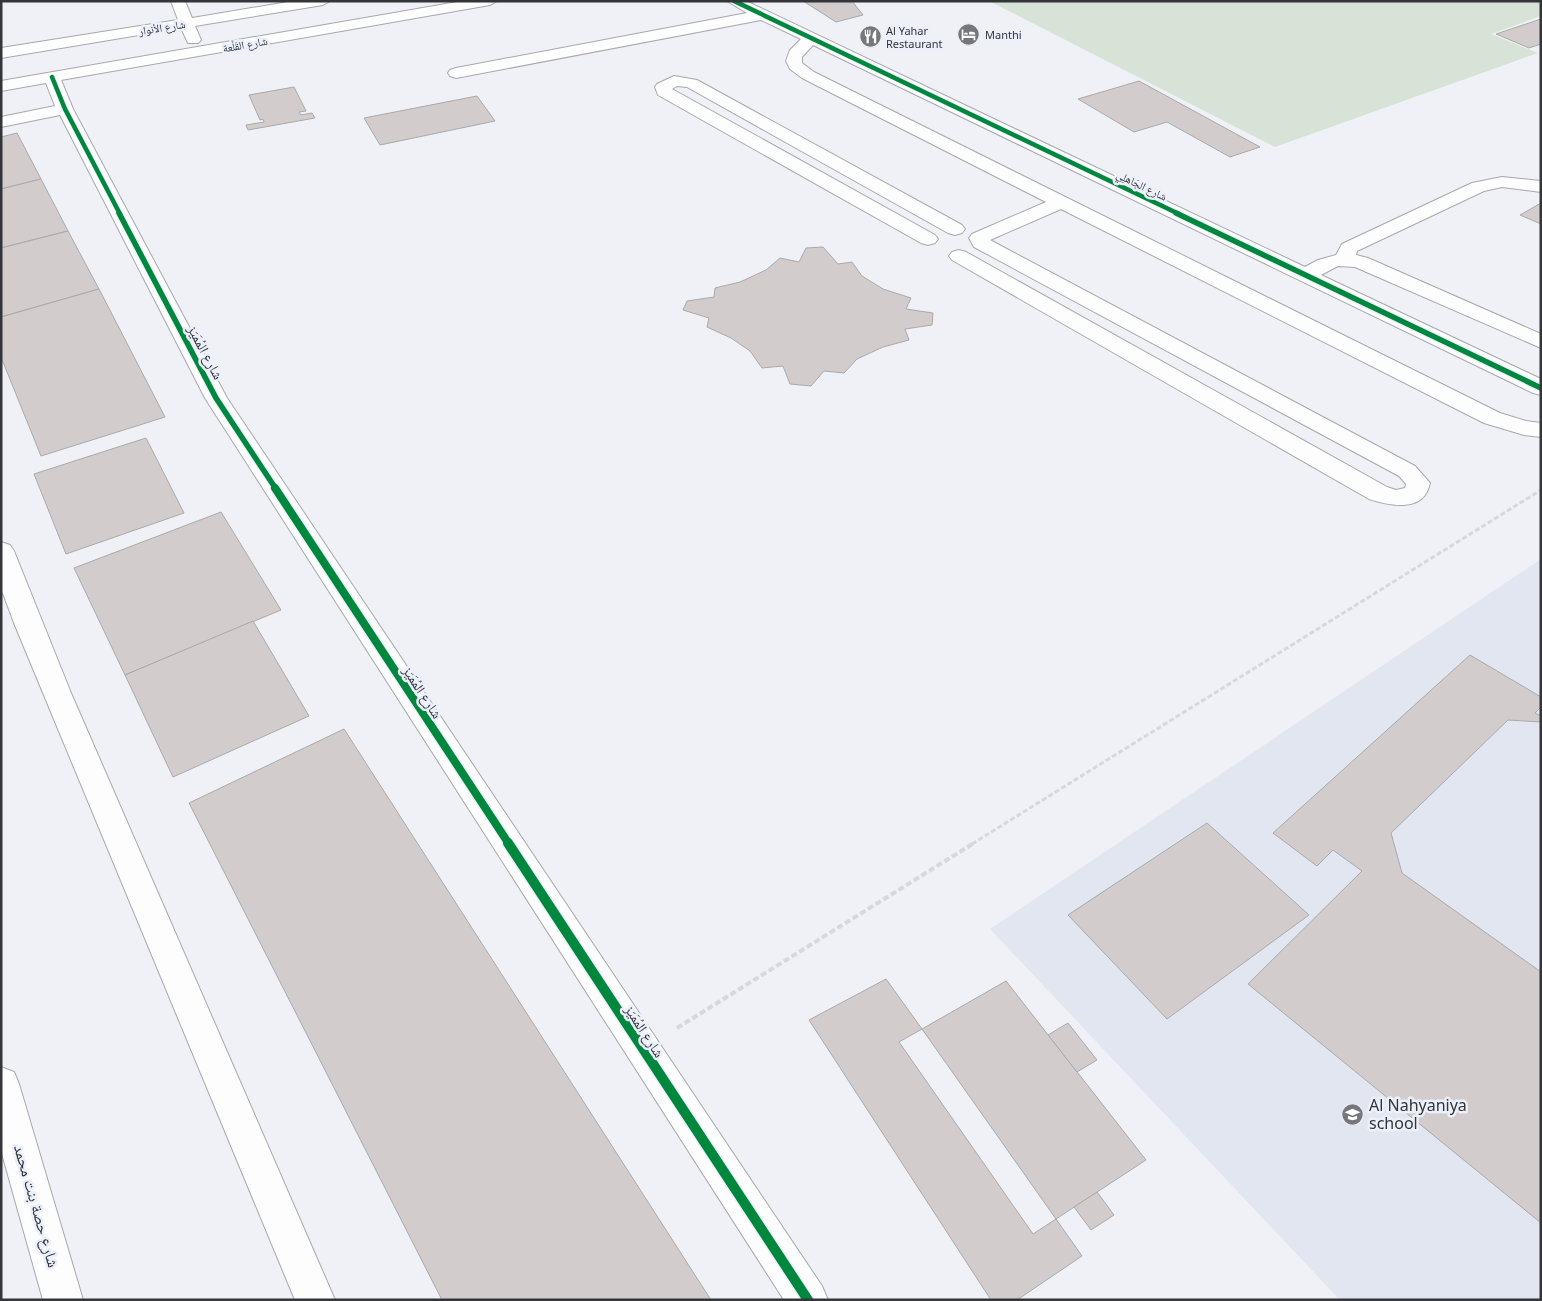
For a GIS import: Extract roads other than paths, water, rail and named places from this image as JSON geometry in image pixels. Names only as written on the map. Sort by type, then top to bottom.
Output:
[{"type":"street","points":[[178,1],[198,53]]},
{"type":"street","name":"شارع الأنوار","points":[[1,53],[324,1]]},
{"type":"street","name":"شارع القَلْعة","points":[[1,86],[490,1]]},
{"type":"street","name":"شارع الجَاهلِي","points":[[734,1],[1541,388]]},
{"type":"street","points":[[456,73],[762,15]]},
{"type":"street","points":[[810,39],[794,54],[794,65],[800,70],[1492,418],[1507,424],[1541,430]]},
{"type":"street","name":"شارع المُمَيَز","points":[[52,78],[65,109],[216,398],[808,1300]]},
{"type":"street","points":[[928,239],[664,92],[663,87],[674,82],[691,83],[775,129],[970,235],[1241,382],[1407,471],[1418,483],[1418,490],[1414,495],[1388,497],[1378,493],[959,256],[939,253],[928,244],[928,239],[937,231],[970,235],[1061,202]]},
{"type":"street","points":[[1,122],[65,109]]},
{"type":"street","points":[[748,139],[775,129]]},
{"type":"street","points":[[1348,259],[1346,255],[1349,248],[1478,187],[1502,182],[1541,187]]},
{"type":"street","points":[[970,235],[1043,193]]},
{"type":"street","points":[[959,256],[976,252],[981,248],[970,235]]},
{"type":"street","points":[[1305,276],[1326,262],[1348,259],[1368,264],[1541,342]]},
{"type":"street","points":[[1210,398],[1241,382]]},
{"type":"street","points":[[1,551],[7,583],[315,1300]]},
{"type":"street","name":"شارع حصة بنت محمد","points":[[1,1084],[63,1300]]},
{"type":"place","name":"Manthi","points":[[969,34]]},
{"type":"place","name":"Al Yahar Restaurant","points":[[870,36]]},
{"type":"place","name":"Al Nahyaniya school","points":[[1353,1114]]}]
